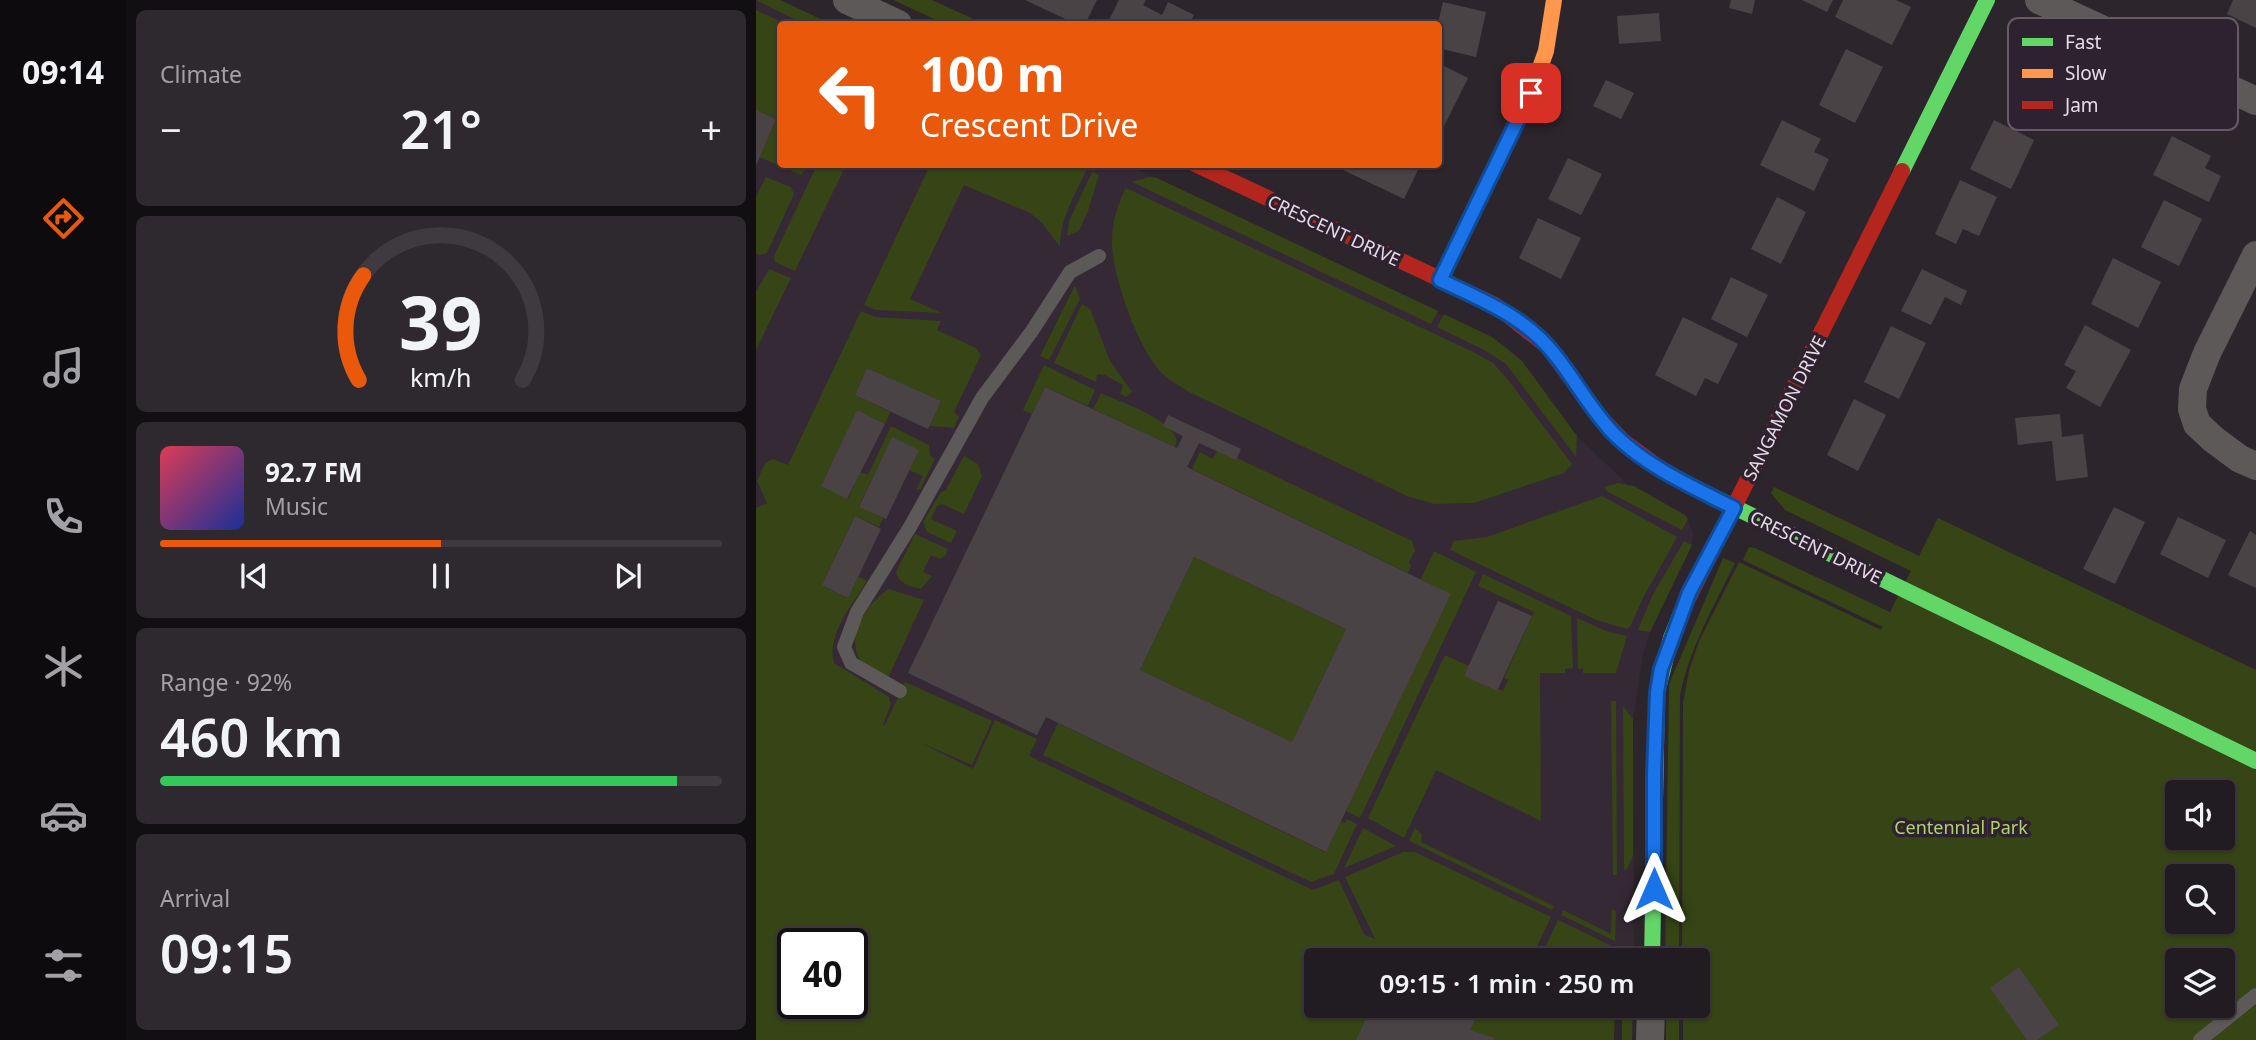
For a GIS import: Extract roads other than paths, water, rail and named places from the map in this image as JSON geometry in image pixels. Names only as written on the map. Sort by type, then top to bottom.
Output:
[{"type":"street","points":[[847,0],[892,21]]},
{"type":"street","points":[[1440,280],[1531,93],[1546,51],[1555,0]]},
{"type":"street","name":"SANGAMON DRIVE","points":[[1652,948],[1657,692],[1671,638],[1689,593],[1987,0]]},
{"type":"street","points":[[2039,0],[2078,18]]},
{"type":"street","points":[[2238,93],[2256,101]]},
{"type":"street","name":"CRESCENT DRIVE","points":[[1203,168],[1495,305],[1532,331],[1554,354],[1595,412],[1617,436],[1643,458],[1674,477],[2256,761]]},
{"type":"street","points":[[2256,254],[2207,353],[2193,389],[2192,409],[2197,424],[2213,439],[2240,459],[2256,466]]},
{"type":"street","points":[[1650,1040],[1651,1018]]},
{"type":"lane","points":[[900,691],[851,663],[844,646],[857,612],[910,527],[982,398],[1032,331],[1070,272],[1099,256]]},
{"type":"lane","points":[[2200,1040],[2256,995]]},
{"type":"park label","name":"Centennial Park","points":[[1961,827]]}]
